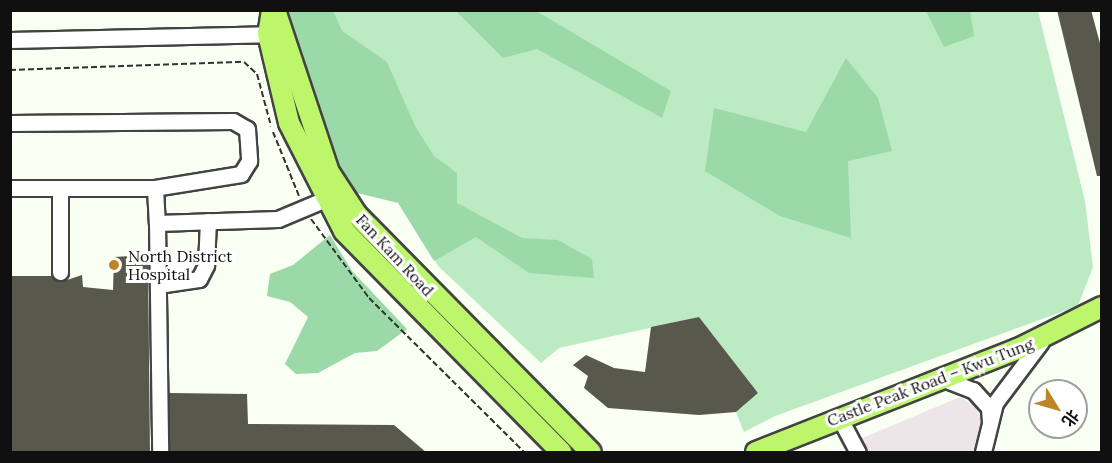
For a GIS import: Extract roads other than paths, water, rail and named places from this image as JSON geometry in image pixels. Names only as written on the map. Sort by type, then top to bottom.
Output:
[{"type":"main road","name":"Fan Kam Road","points":[[274,10],[277,34],[309,117],[333,196],[372,262],[561,453]]},
{"type":"main road","name":"Fan Kam Road","points":[[333,196],[536,394],[591,453]]},
{"type":"main road","name":"Castle Peak Road – Kwu Tung","points":[[756,453],[937,377],[1047,335],[1101,307]]},
{"type":"street","points":[[10,40],[277,34]]},
{"type":"street","points":[[10,123],[233,121],[247,129],[249,161],[241,174],[155,188],[10,188]]},
{"type":"street","points":[[60,188],[60,272]]},
{"type":"street","points":[[155,188],[160,453]]},
{"type":"street","points":[[157,224],[278,219],[333,196]]},
{"type":"street","points":[[158,285],[199,279],[206,265],[208,221]]},
{"type":"street","points":[[983,453],[990,424],[1008,382],[1047,335]]},
{"type":"street","points":[[937,377],[973,390],[989,408],[990,424]]},
{"type":"street","points":[[536,394],[529,409],[561,453]]},
{"type":"street","points":[[839,417],[858,453]]},
{"type":"place","name":"North District Hospital","points":[[114,265]]}]
